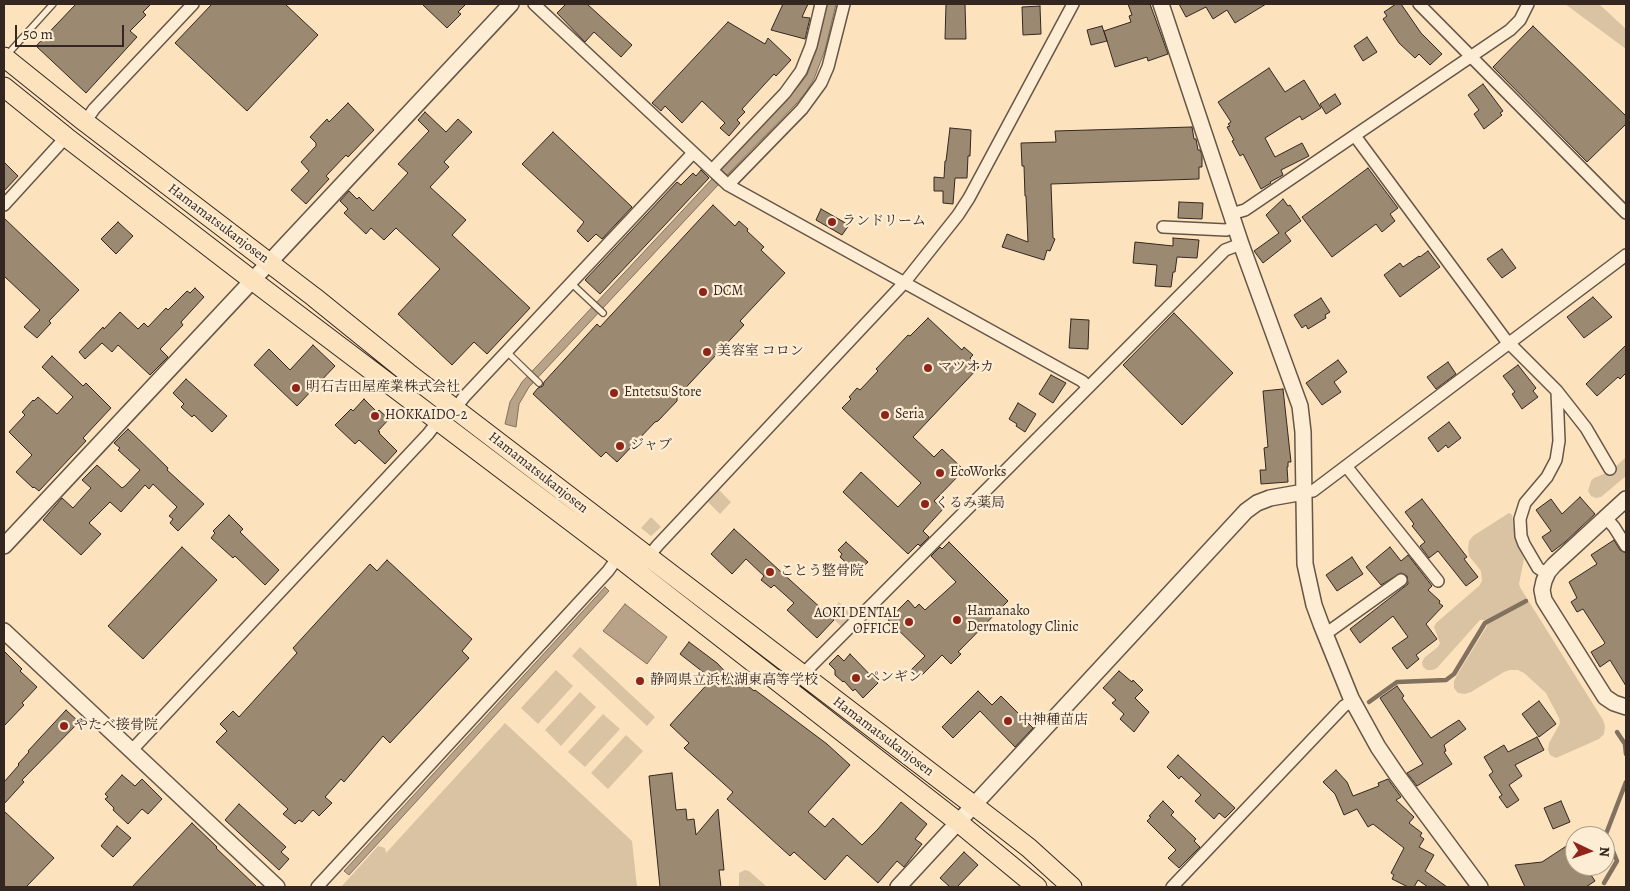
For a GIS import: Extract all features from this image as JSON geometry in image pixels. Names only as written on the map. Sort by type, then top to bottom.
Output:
[{"type":"main road","name":"Hamamatsukanjosen","points":[[4,58],[648,558],[1029,848],[1072,887]]},
{"type":"main road","name":"Hamamatsukanjosen","points":[[4,86],[66,137],[252,280],[618,558],[958,822],[1037,887]]},
{"type":"street","points":[[85,122],[94,109],[193,4]]},
{"type":"street","points":[[4,546],[511,4]]},
{"type":"street","points":[[534,4],[728,185],[1082,381],[1088,387]]},
{"type":"street","points":[[712,170],[785,93],[797,77],[807,59],[820,4]]},
{"type":"street","points":[[728,185],[802,109],[816,90],[828,67],[844,4]]},
{"type":"street","points":[[648,558],[658,545],[904,283],[964,207],[1073,4]]},
{"type":"street","points":[[1161,4],[1233,221],[1300,406],[1303,432],[1305,564],[1314,604],[1324,633],[1353,702],[1369,732],[1397,775],[1480,887]]},
{"type":"street","points":[[1419,4],[1626,213]]},
{"type":"street","points":[[1163,227],[1226,230],[1245,210],[1510,30],[1520,20],[1528,4]]},
{"type":"street","points":[[1355,136],[1509,343],[1557,392],[1586,428],[1610,469]]},
{"type":"street","points":[[4,205],[66,137]]},
{"type":"street","points":[[455,409],[464,397],[694,153]]},
{"type":"street","points":[[802,676],[1224,250],[1241,244]]},
{"type":"street","points":[[898,887],[1246,511],[1270,498],[1313,491],[1626,255]]},
{"type":"street","points":[[1547,574],[1538,568],[1524,544],[1521,536],[1520,519],[1525,503],[1547,477],[1556,460],[1559,441],[1557,392]]},
{"type":"street","points":[[131,751],[428,434],[438,421]]},
{"type":"street","points":[[1346,466],[1438,581]]},
{"type":"street","points":[[1626,499],[1554,565],[1547,574],[1542,590],[1544,600],[1605,697],[1614,703],[1626,707]]},
{"type":"street","points":[[1606,518],[1614,526],[1626,546]]},
{"type":"street","points":[[317,887],[618,558]]},
{"type":"street","points":[[1324,633],[1401,580]]},
{"type":"street","points":[[4,631],[277,887]]},
{"type":"street","points":[[1172,887],[1344,706],[1353,702]]},
{"type":"lane","points":[[4,58],[53,4]]},
{"type":"lane","points":[[571,283],[602,312]]},
{"type":"lane","points":[[507,352],[538,381]]},
{"type":"shaded area","points":[[827,4],[836,4],[825,50],[814,79],[796,104],[727,175],[721,169],[789,98],[807,75],[817,48]]},
{"type":"shaded area","points":[[1565,4],[1599,4],[1626,29],[1626,49]]},
{"type":"shaded area","points":[[712,179],[718,185],[529,387],[519,404],[516,427],[505,424],[510,402],[522,382]]},
{"type":"shaded area","points":[[1626,457],[1626,476],[1601,497],[1591,496],[1588,491],[1591,481],[1611,471]]},
{"type":"shaded area","points":[[719,490],[731,502],[720,514],[708,502]]},
{"type":"shaded area","points":[[1509,513],[1512,515],[1515,538],[1524,559],[1519,584],[1521,589],[1605,726],[1604,734],[1599,739],[1556,758],[1550,755],[1548,750],[1549,743],[1560,723],[1559,718],[1546,693],[1524,673],[1518,670],[1504,672],[1465,694],[1458,693],[1454,688],[1454,681],[1457,675],[1487,626],[1486,620],[1480,620],[1437,668],[1427,670],[1423,667],[1422,662],[1440,643],[1434,627],[1436,623],[1479,586],[1482,581],[1481,571],[1469,556],[1469,541],[1473,536]]},
{"type":"shaded area","points":[[651,517],[661,527],[651,536],[641,528]]},
{"type":"shaded area","points":[[605,587],[609,591],[349,875],[344,871]]},
{"type":"shaded area","points":[[839,602],[852,615],[841,626],[828,614]]},
{"type":"shaded area","points":[[625,604],[667,637],[647,664],[603,631]]},
{"type":"shaded area","points":[[580,647],[655,717],[647,726],[572,656]]},
{"type":"shaded area","points":[[556,670],[573,686],[538,724],[521,708]]},
{"type":"shaded area","points":[[580,692],[596,707],[561,746],[545,730]]},
{"type":"shaded area","points":[[603,714],[620,729],[585,767],[568,752]]},
{"type":"shaded area","points":[[505,723],[632,841],[637,887],[341,887],[378,846],[385,848],[386,853]]},
{"type":"shaded area","points":[[626,735],[643,751],[608,789],[591,773]]},
{"type":"shaded area","points":[[745,870],[749,871],[767,887],[739,887],[739,873]]},
{"type":"building","points":[[76,4],[151,4],[143,12],[146,15],[130,31],[137,37],[86,93],[36,46]]},
{"type":"building","points":[[212,4],[285,4],[318,35],[247,111],[175,43]]},
{"type":"building","points":[[422,4],[466,4],[458,12],[461,14],[447,28]]},
{"type":"building","points":[[566,4],[587,4],[632,45],[621,57],[594,32],[585,42],[557,13]]},
{"type":"building","points":[[783,4],[808,4],[802,17],[810,18],[805,39],[771,30]]},
{"type":"building","points":[[946,4],[965,4],[966,39],[945,39]]},
{"type":"building","points":[[1128,4],[1150,4],[1168,54],[1148,61],[1147,57],[1115,67],[1104,31],[1131,22],[1129,16],[1132,15]]},
{"type":"building","points":[[1179,4],[1266,4],[1235,23],[1227,10],[1213,19],[1206,7],[1186,17]]},
{"type":"building","points":[[1396,4],[1401,4],[1421,33],[1442,54],[1430,65],[1419,54],[1415,58],[1399,43],[1383,19],[1387,16],[1384,12]]},
{"type":"building","points":[[1040,6],[1041,34],[1023,35],[1022,7]]},
{"type":"building","points":[[728,22],[765,44],[768,38],[791,60],[776,76],[774,74],[742,109],[745,112],[737,120],[740,123],[729,136],[720,128],[725,123],[702,101],[682,123],[665,106],[661,111],[652,103]]},
{"type":"building","points":[[1102,26],[1107,41],[1091,45],[1087,30]]},
{"type":"building","points":[[1533,26],[1626,116],[1626,124],[1587,162],[1493,67]]},
{"type":"building","points":[[1367,37],[1377,52],[1363,61],[1354,46]]},
{"type":"building","points":[[1269,68],[1285,92],[1304,80],[1321,108],[1302,120],[1300,116],[1265,138],[1275,157],[1302,143],[1309,156],[1281,170],[1283,175],[1261,189],[1243,154],[1240,156],[1232,141],[1234,140],[1227,127],[1230,126],[1228,124],[1231,122],[1218,102]]},
{"type":"building","points":[[1483,84],[1503,111],[1500,113],[1502,115],[1484,129],[1474,114],[1479,110],[1468,95]]},
{"type":"building","points":[[1335,94],[1341,104],[1326,114],[1320,104]]},
{"type":"building","points":[[348,103],[374,130],[348,157],[346,155],[326,176],[329,179],[306,204],[291,190],[309,171],[301,162],[316,146],[316,143],[310,137],[327,119],[329,122]]},
{"type":"building","points":[[425,112],[446,132],[458,119],[472,132],[444,162],[449,167],[430,187],[466,220],[452,235],[530,308],[487,354],[474,342],[452,365],[398,314],[440,269],[396,228],[384,240],[371,228],[366,234],[344,213],[348,209],[340,201],[349,191],[357,199],[359,197],[373,211],[408,173],[398,164],[429,131],[418,120]]},
{"type":"building","points":[[1192,127],[1194,139],[1196,139],[1198,150],[1200,150],[1202,155],[1199,179],[1051,184],[1053,238],[1055,239],[1050,251],[1047,250],[1044,260],[1002,247],[1007,234],[1028,242],[1021,143],[1056,142],[1055,131]]},
{"type":"building","points":[[950,128],[971,130],[967,178],[955,178],[953,204],[943,203],[943,191],[934,191],[934,177],[944,178]]},
{"type":"building","points":[[553,132],[632,207],[602,239],[596,234],[588,242],[577,231],[584,222],[522,164]]},
{"type":"building","points":[[4,162],[18,176],[4,191]]},
{"type":"building","points":[[1368,168],[1398,208],[1390,214],[1395,221],[1382,232],[1376,224],[1332,257],[1302,217]]},
{"type":"building","points":[[701,170],[709,178],[600,294],[585,280],[677,182],[681,185],[693,173],[696,176]]},
{"type":"building","points":[[1283,199],[1288,206],[1290,205],[1301,221],[1285,233],[1291,241],[1263,263],[1254,251],[1279,233],[1266,215]]},
{"type":"building","points":[[1179,202],[1203,203],[1202,219],[1178,218]]},
{"type":"building","points":[[713,205],[735,226],[739,221],[748,229],[747,231],[764,247],[761,250],[785,273],[740,321],[744,325],[677,397],[677,401],[617,462],[606,452],[601,457],[533,394],[538,388],[543,386],[544,382],[597,324],[600,327]]},
{"type":"building","name":"ランドリーム","points":[[821,209],[849,225],[842,235],[816,220]]},
{"type":"building","points":[[4,218],[79,290],[49,321],[51,323],[37,338],[24,327],[40,310],[4,276]]},
{"type":"building","points":[[118,222],[133,236],[116,254],[101,239]]},
{"type":"building","points":[[1173,238],[1199,240],[1197,258],[1177,257],[1171,287],[1155,286],[1157,265],[1133,263],[1135,242],[1173,246]]},
{"type":"building","points":[[1502,249],[1516,268],[1502,278],[1487,259]]},
{"type":"building","points":[[1428,251],[1440,267],[1400,297],[1384,275],[1400,263],[1403,267]]},
{"type":"building","points":[[195,288],[204,297],[181,322],[183,325],[160,349],[168,357],[150,375],[118,345],[112,352],[102,343],[85,359],[79,352],[120,312],[138,329],[144,323],[148,327],[166,308],[168,310],[187,291],[190,293]]},
{"type":"building","points":[[1593,297],[1612,317],[1584,338],[1567,317]]},
{"type":"building","points":[[1321,298],[1330,312],[1325,315],[1326,318],[1308,329],[1306,325],[1302,328],[1294,315]]},
{"type":"building","points":[[1174,313],[1233,373],[1182,425],[1123,365]]},
{"type":"building","points":[[928,318],[962,350],[964,347],[973,355],[970,358],[979,367],[913,437],[934,457],[942,449],[964,470],[934,501],[943,509],[923,531],[929,537],[908,554],[843,492],[861,472],[898,507],[921,483],[842,408],[851,399],[849,397],[857,388],[860,390],[878,371],[876,369],[908,335],[910,336]]},
{"type":"building","points":[[1071,319],[1089,320],[1088,349],[1069,348]]},
{"type":"building","name":"明石吉田屋産業株式会社","points":[[313,345],[335,366],[297,406],[254,365],[269,349],[290,370]]},
{"type":"building","points":[[1626,345],[1626,373],[1620,379],[1618,377],[1597,396],[1586,384]]},
{"type":"building","points":[[52,356],[83,386],[86,383],[111,408],[83,438],[86,441],[39,491],[33,488],[16,472],[32,455],[9,432],[25,415],[22,412],[38,397],[57,414],[73,397],[42,367]]},
{"type":"building","points":[[1338,360],[1347,372],[1334,382],[1341,392],[1322,405],[1306,383]]},
{"type":"building","points":[[1448,362],[1456,374],[1436,389],[1427,377]]},
{"type":"building","points":[[1518,365],[1536,388],[1533,391],[1538,397],[1522,409],[1512,394],[1515,392],[1503,376]]},
{"type":"building","points":[[1051,375],[1066,383],[1053,403],[1039,394]]},
{"type":"building","points":[[186,379],[227,416],[212,432],[194,415],[192,417],[181,407],[184,404],[173,393]]},
{"type":"building","points":[[1283,389],[1291,462],[1288,462],[1287,467],[1288,482],[1261,484],[1260,470],[1266,470],[1264,448],[1268,447],[1263,391]]},
{"type":"building","points":[[364,399],[377,412],[379,410],[389,419],[378,431],[397,451],[385,464],[359,440],[355,444],[335,425],[351,409],[353,411]]},
{"type":"building","points":[[1018,403],[1036,414],[1025,432],[1009,419]]},
{"type":"building","points":[[1449,422],[1461,438],[1448,448],[1446,445],[1438,452],[1428,438]]},
{"type":"building","points":[[128,429],[168,468],[167,470],[204,504],[178,531],[170,523],[173,519],[169,516],[177,507],[153,484],[149,489],[145,485],[121,512],[110,502],[89,523],[101,534],[81,555],[43,520],[62,498],[73,508],[91,488],[82,480],[97,465],[122,488],[140,470],[118,450],[120,448],[114,443]]},
{"type":"building","points":[[1580,497],[1595,514],[1552,552],[1542,537],[1551,531],[1536,510],[1551,499],[1562,514]]},
{"type":"building","points":[[1422,499],[1467,557],[1464,559],[1478,577],[1466,586],[1438,551],[1429,558],[1420,546],[1425,542],[1412,526],[1414,524],[1405,512]]},
{"type":"building","points":[[229,515],[243,529],[240,532],[279,570],[265,585],[235,556],[233,558],[211,538],[215,533],[213,531]]},
{"type":"building","points":[[734,529],[834,620],[817,638],[787,610],[794,603],[774,585],[771,588],[761,580],[764,576],[746,559],[732,574],[711,554]]},
{"type":"building","points":[[1614,540],[1620,550],[1626,553],[1626,686],[1610,660],[1600,667],[1591,652],[1605,643],[1583,609],[1577,612],[1571,602],[1577,598],[1569,582],[1597,564],[1591,555]]},
{"type":"building","points":[[846,542],[868,562],[857,573],[840,557],[842,554],[838,550]]},
{"type":"building","points":[[949,542],[1008,601],[958,652],[961,654],[951,664],[942,655],[919,678],[911,670],[925,656],[888,620],[908,600],[915,608],[919,604],[925,610],[956,582],[931,556],[940,547],[942,549]]},
{"type":"building","points":[[182,547],[217,580],[143,659],[108,626]]},
{"type":"building","points":[[1390,547],[1401,561],[1408,555],[1432,586],[1428,590],[1443,606],[1426,624],[1437,639],[1416,655],[1419,659],[1407,669],[1392,648],[1408,637],[1393,616],[1360,643],[1350,629],[1408,584],[1407,576],[1401,573],[1381,585],[1366,567]]},
{"type":"building","points":[[1352,557],[1363,574],[1337,591],[1326,575]]},
{"type":"building","points":[[387,560],[472,639],[462,651],[469,658],[390,743],[383,736],[344,782],[341,779],[325,797],[332,803],[319,816],[313,810],[302,822],[299,820],[295,824],[283,814],[288,809],[216,742],[227,731],[220,724],[233,711],[239,717],[297,653],[293,648],[370,564],[377,571]]},
{"type":"building","points":[[689,642],[717,663],[737,684],[741,680],[755,690],[827,744],[850,765],[808,812],[825,827],[833,818],[862,845],[901,802],[927,824],[915,839],[922,844],[904,867],[897,861],[878,883],[847,855],[825,880],[794,852],[790,856],[727,799],[733,792],[684,748],[689,743],[670,725],[712,679],[680,654]]},
{"type":"building","points":[[4,651],[22,669],[20,671],[37,687],[22,703],[24,705],[4,726]]},
{"type":"building","name":"ペンギン","points":[[850,654],[878,683],[863,698],[855,689],[853,691],[835,675],[835,670],[829,664],[838,655],[844,661]]},
{"type":"building","points":[[1119,671],[1132,682],[1133,680],[1143,690],[1135,698],[1149,712],[1134,732],[1120,719],[1124,714],[1112,703],[1116,700],[1103,688]]},
{"type":"building","points":[[1397,686],[1404,696],[1402,698],[1431,738],[1459,720],[1466,729],[1444,745],[1446,751],[1444,752],[1452,764],[1417,786],[1407,773],[1423,764],[1380,698]]},
{"type":"building","points":[[978,691],[992,705],[1001,696],[1033,728],[1015,747],[980,711],[953,738],[942,727]]},
{"type":"building","points":[[1539,701],[1556,724],[1539,737],[1522,714]]},
{"type":"building","points":[[66,710],[79,722],[22,780],[24,782],[4,804],[4,782],[28,751]]},
{"type":"building","points":[[1537,737],[1544,750],[1515,765],[1522,776],[1509,785],[1519,800],[1507,808],[1499,797],[1502,795],[1489,775],[1493,772],[1484,757],[1504,745],[1508,752]]},
{"type":"building","points":[[1178,755],[1235,808],[1225,818],[1219,813],[1214,819],[1195,801],[1201,795],[1181,776],[1179,779],[1167,767]]},
{"type":"building","points":[[1336,770],[1347,782],[1353,796],[1379,786],[1378,783],[1388,779],[1401,797],[1396,800],[1414,817],[1409,823],[1422,833],[1420,836],[1424,839],[1419,847],[1434,855],[1425,871],[1447,887],[1428,887],[1418,880],[1414,887],[1408,887],[1392,879],[1394,875],[1391,873],[1404,848],[1373,824],[1368,827],[1357,809],[1344,815],[1335,794],[1323,782]]},
{"type":"building","points":[[672,773],[676,810],[686,809],[687,820],[694,819],[696,835],[718,809],[724,870],[719,870],[721,887],[660,887],[649,776]]},
{"type":"building","points":[[122,775],[135,786],[142,779],[162,799],[148,814],[142,809],[128,824],[113,810],[114,808],[105,799],[108,797],[105,794]]},
{"type":"building","points":[[1163,801],[1174,812],[1171,815],[1196,839],[1194,841],[1200,847],[1179,868],[1168,858],[1176,850],[1147,821],[1151,817],[1149,816]]},
{"type":"building","points":[[1561,801],[1570,822],[1553,829],[1544,808]]},
{"type":"building","points":[[239,804],[286,847],[281,852],[289,859],[279,870],[225,820]]},
{"type":"building","points":[[4,811],[54,858],[26,887],[4,887]]},
{"type":"building","points":[[192,823],[216,848],[257,887],[132,887]]},
{"type":"building","points":[[117,826],[131,838],[113,857],[101,846]]},
{"type":"building","points":[[1565,847],[1565,876],[1592,876],[1595,881],[1586,887],[1525,887],[1515,865],[1542,862]]},
{"type":"building","points":[[964,852],[978,865],[957,887],[950,887],[940,878]]},
{"type":"waterway","points":[[1369,702],[1397,682],[1446,680],[1454,674],[1485,623],[1526,601]]},
{"type":"waterway","points":[[1617,732],[1625,744],[1626,754]]},
{"type":"waterway","points":[[1604,883],[1617,861],[1606,834],[1626,782]]},
{"type":"place","name":"ランドリーム","points":[[832,222]]},
{"type":"place","name":"DCM","points":[[703,292]]},
{"type":"place","name":"美容室 コロン","points":[[707,352]]},
{"type":"place","name":"マツオカ","points":[[928,368]]},
{"type":"place","name":"明石吉田屋産業株式会社","points":[[296,388]]},
{"type":"place","name":"Entetsu Store","points":[[614,393]]},
{"type":"place","name":"Seria","points":[[885,415]]},
{"type":"place","name":"HOKKAIDO-2","points":[[375,416]]},
{"type":"place","name":"ジャブ","points":[[620,446]]},
{"type":"place","name":"EcoWorks","points":[[940,473]]},
{"type":"place","name":"くるみ薬局","points":[[925,504]]},
{"type":"place","name":"ことう整骨院","points":[[770,572]]},
{"type":"place","name":"Hamanako Dermatology Clinic","points":[[957,620]]},
{"type":"place","name":"AOKI DENTAL OFFICE","points":[[909,622]]},
{"type":"place","name":"ペンギン","points":[[856,678]]},
{"type":"place","name":"静岡県立浜松湖東高等学校","points":[[640,681]]},
{"type":"place","name":"中神種苗店","points":[[1008,721]]},
{"type":"place","name":"やたべ接骨院","points":[[64,726]]}]
